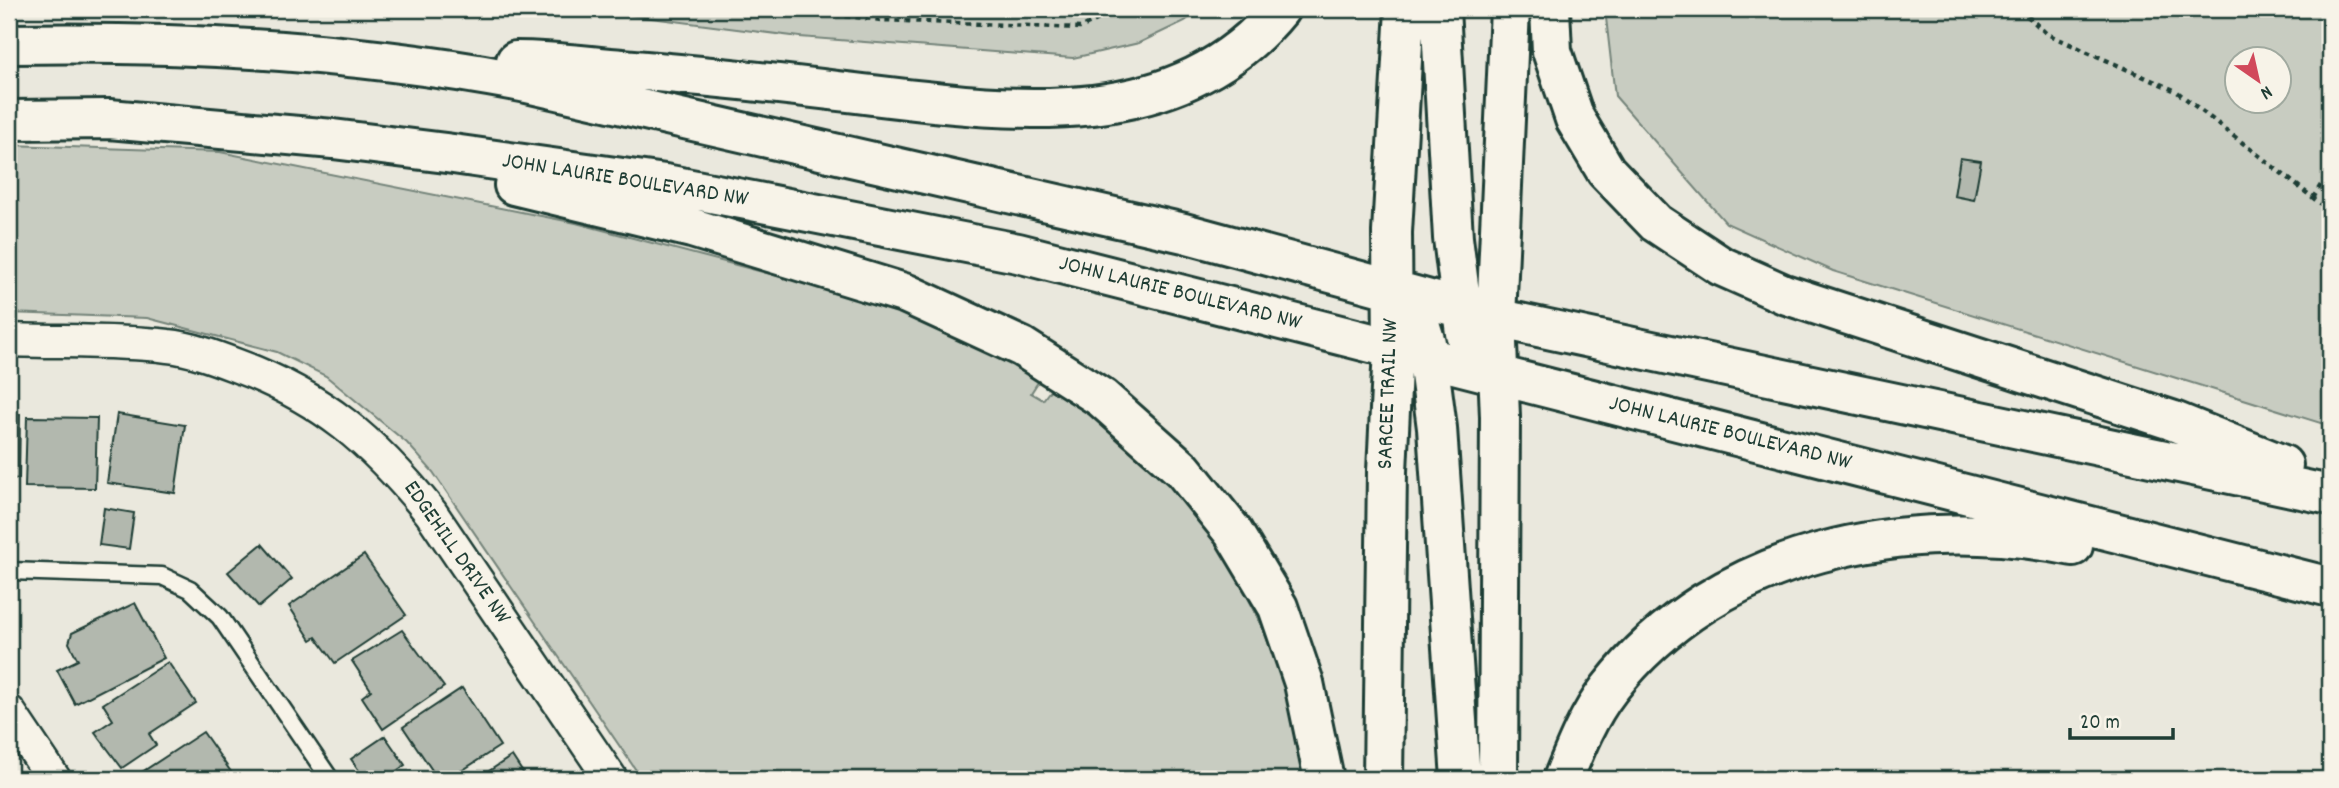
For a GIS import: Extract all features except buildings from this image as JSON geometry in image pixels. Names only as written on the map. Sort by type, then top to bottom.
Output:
[{"type":"main road","points":[[451,68],[518,60],[741,79],[994,109],[1073,108],[1143,97],[1205,72],[1259,34],[1280,9]]},
{"type":"main road","name":"SARCEE TRAIL NW","points":[[1392,290],[1392,232],[1405,9]]},
{"type":"main road","points":[[1440,9],[1452,238],[1480,314]]},
{"type":"main road","points":[[1498,779],[1499,376],[1472,351],[1465,333],[1480,314],[1510,9]]},
{"type":"main road","points":[[1550,9],[1552,51],[1575,119],[1606,172],[1656,223],[1721,265],[1784,294],[2171,420],[2330,484]]},
{"type":"main road","points":[[9,44],[97,42],[287,51],[451,68],[1130,220],[1480,314],[2330,495]]},
{"type":"main road","name":"JOHN LAURIE BOULEVARD NW","points":[[9,120],[110,119],[333,139],[446,153],[664,184],[1018,253],[2330,587]]},
{"type":"main road","points":[[446,153],[464,173],[692,228],[907,294],[1022,347],[1102,398],[1144,432],[1183,470],[1233,532],[1278,607],[1304,683],[1324,779]]},
{"type":"main road","points":[[1392,290],[1417,314],[1410,353],[1437,428],[1461,779]]},
{"type":"main road","name":"SARCEE TRAIL NW","points":[[1383,779],[1387,471],[1410,353]]},
{"type":"main road","points":[[1563,779],[1579,740],[1608,690],[1644,650],[1700,606],[1763,572],[1831,547],[1895,536],[2026,537],[2146,561],[2265,572]]},
{"type":"street","name":"EDGEHILL DRIVE NW","points":[[9,340],[171,346],[275,379],[326,408],[364,439],[403,478],[431,513],[611,779]]},
{"type":"street","points":[[9,712],[54,779]]},
{"type":"lane","points":[[9,571],[162,576],[190,589],[220,617],[330,779]]},
{"type":"path","points":[[786,9],[881,20],[1080,28],[1120,9]]},
{"type":"path","points":[[2020,9],[2047,34],[2176,91],[2330,211]]},
{"type":"path","points":[[2313,198],[2330,170]]},
{"type":"shaded area","points":[[581,9],[1201,9],[1185,21],[1139,43],[1073,58],[800,37]]},
{"type":"shaded area","points":[[1605,9],[2330,9],[2330,426],[1833,271],[1726,223],[1615,96]]},
{"type":"shaded area","points":[[9,145],[220,152],[576,223],[873,301],[986,348],[1040,379],[1031,393],[1043,400],[1053,386],[1100,419],[1144,456],[1187,501],[1239,580],[1269,643],[1291,710],[1304,779],[642,779],[433,472],[407,443],[326,376],[277,352],[147,318],[9,313]]}]
